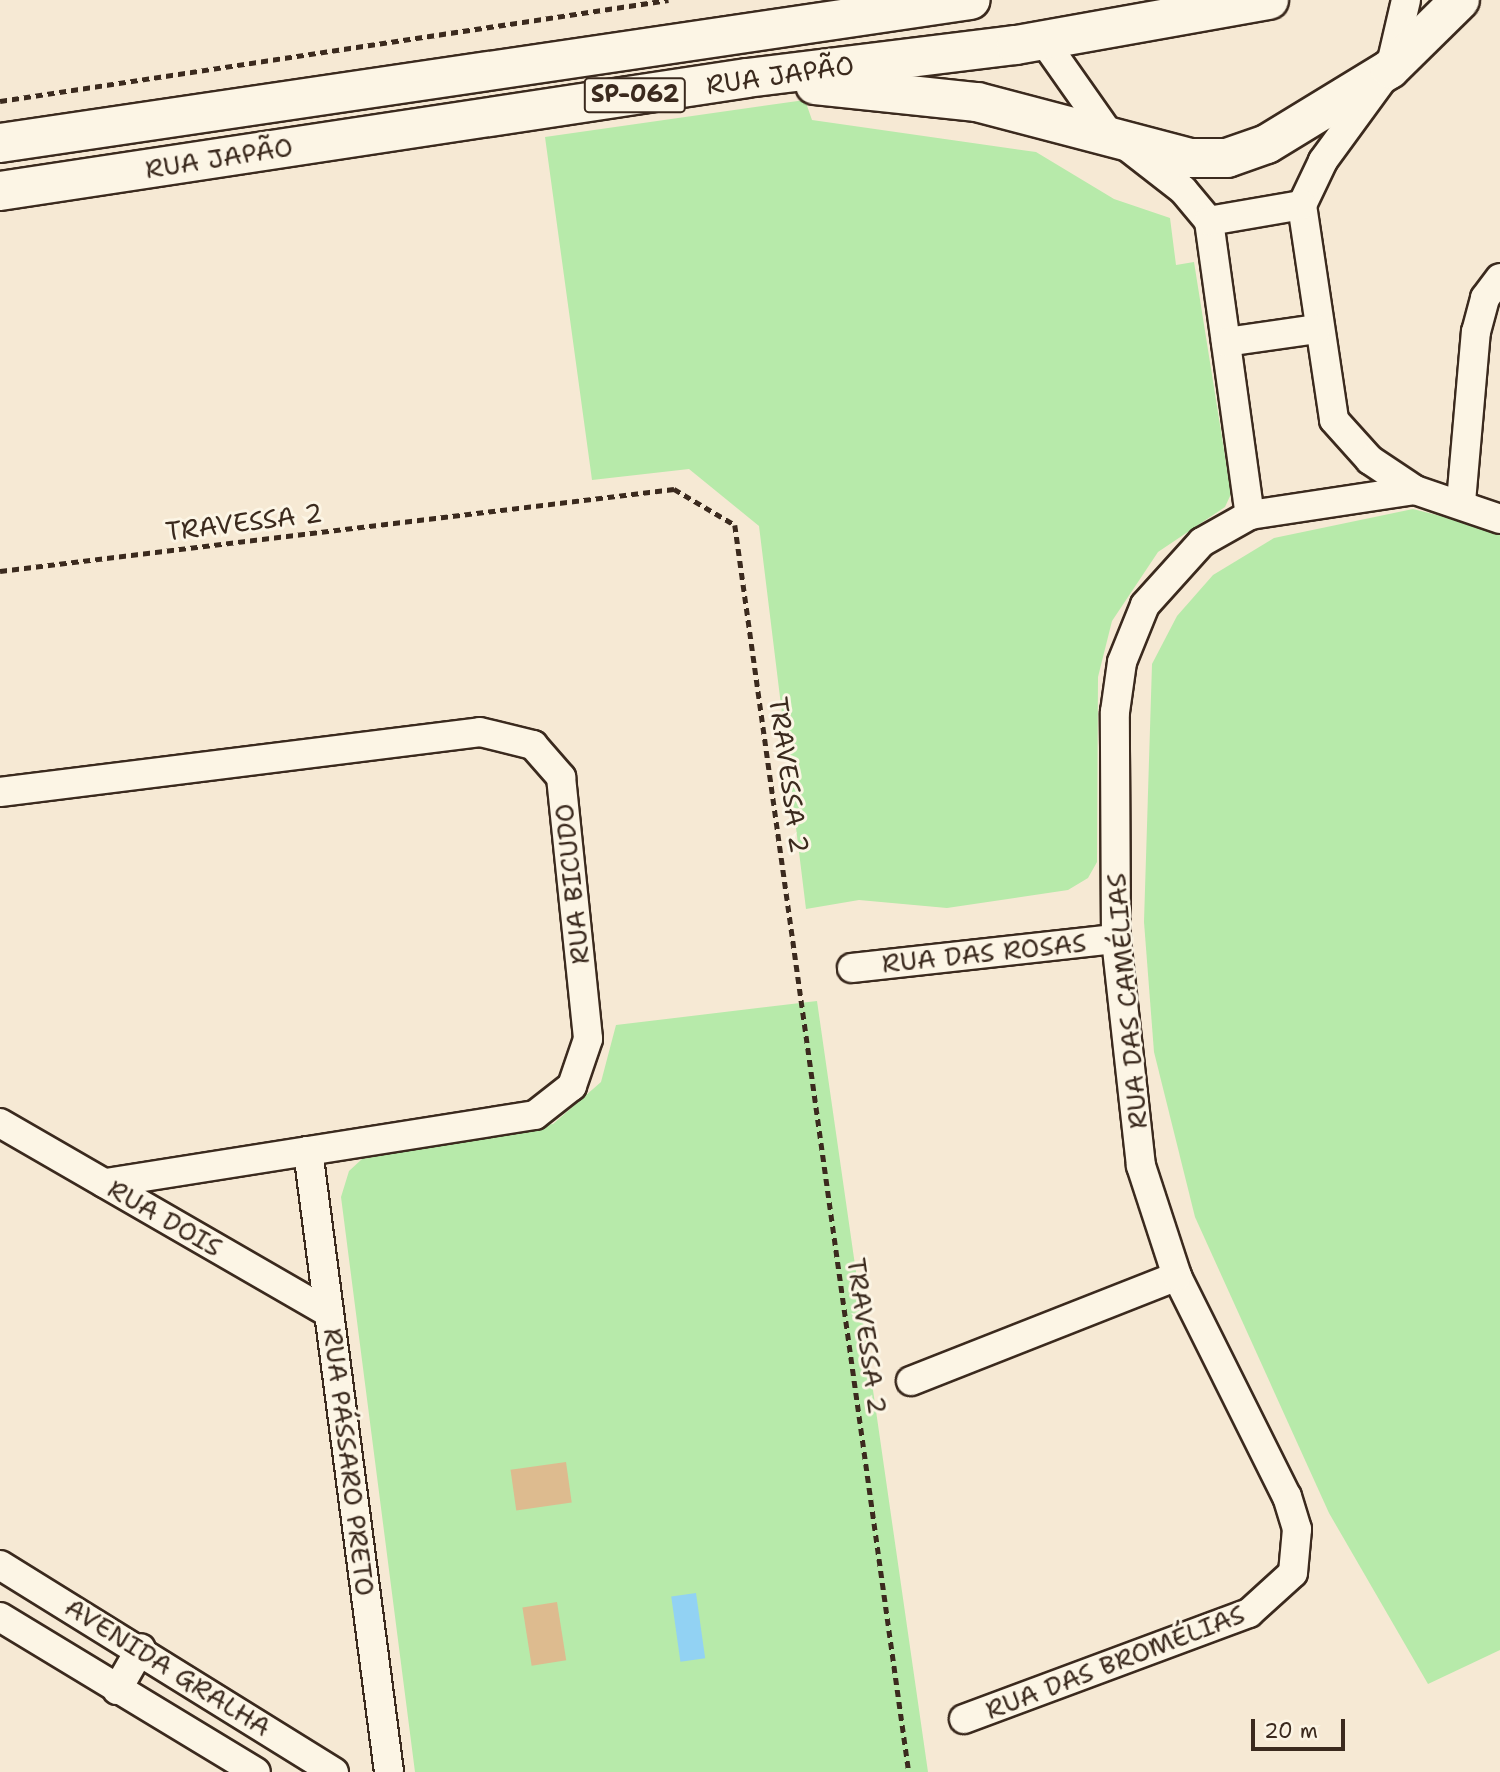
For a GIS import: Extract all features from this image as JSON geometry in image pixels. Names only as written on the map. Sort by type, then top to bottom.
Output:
[{"type":"main road","name":"RUA JAPÃO","points":[[0,143],[971,0]]},
{"type":"main road","name":"RUA JAPÃO","points":[[0,191],[747,78],[1043,40],[1269,0]]},
{"type":"main road","points":[[747,78],[977,102],[1107,131],[1191,158],[1227,158],[1267,144],[1390,69],[1461,0]]},
{"type":"street","points":[[1406,0],[1390,69],[1323,161],[1302,205],[1316,329],[1334,420],[1370,460],[1415,490],[1461,502],[1500,519]]},
{"type":"street","points":[[1043,40],[1107,131],[1183,190],[1209,221],[1250,515]]},
{"type":"street","points":[[1209,221],[1302,205]]},
{"type":"street","points":[[1461,502],[1476,332],[1485,298],[1500,278]]},
{"type":"street","points":[[1226,342],[1316,329]]},
{"type":"street","name":"RUA DAS CAMÉLIAS","points":[[1293,1573],[1297,1529],[1287,1497],[1177,1276],[1141,1166],[1116,939],[1115,712],[1122,662],[1145,605],[1168,572],[1202,542],[1250,515],[1415,490]]},
{"type":"street","name":"RUA BICUDO","points":[[0,792],[480,732],[533,745],[561,777],[588,1038],[572,1086],[535,1115],[104,1183]]},
{"type":"street","name":"RUA DAS ROSAS","points":[[852,968],[1116,939]]},
{"type":"street","name":"RUA DOIS","points":[[0,1123],[329,1314]]},
{"type":"street","name":"RUA PÁSSARO PRETO","points":[[309,1151],[389,1772]]},
{"type":"street","points":[[911,1381],[1177,1276]]},
{"type":"street","name":"AVENIDA GRALHA","points":[[0,1565],[141,1648],[334,1772]]},
{"type":"street","name":"RUA DAS BROMÉLIAS","points":[[964,1719],[1249,1613],[1293,1573]]},
{"type":"street","name":"AVENIDA GRALHA","points":[[0,1617],[256,1772]]},
{"type":"street","points":[[117,1690],[141,1648]]},
{"type":"path","points":[[0,101],[668,0]]},
{"type":"path","name":"TRAVESSA 2","points":[[0,571],[674,489],[735,525],[909,1772]]},
{"type":"green space","points":[[805,100],[812,120],[1036,152],[1114,199],[1170,218],[1176,265],[1194,262],[1231,494],[1225,507],[1158,552],[1112,621],[1098,677],[1097,862],[1088,878],[1068,890],[947,908],[859,900],[806,909],[759,526],[689,469],[592,480],[545,137]]},
{"type":"green space","points":[[1413,509],[1500,531],[1500,1650],[1428,1684],[1329,1513],[1195,1217],[1154,1052],[1144,922],[1152,664],[1177,616],[1213,575],[1274,538]]},
{"type":"green space","points":[[817,1001],[928,1772],[415,1772],[341,1197],[349,1171],[362,1159],[553,1124],[601,1082],[616,1025]]},
{"type":"water","points":[[696,1593],[705,1658],[680,1662],[671,1596]]},
{"type":"building","points":[[566,1462],[572,1503],[516,1510],[511,1470]]},
{"type":"building","points":[[557,1602],[566,1660],[532,1666],[522,1607]]}]
